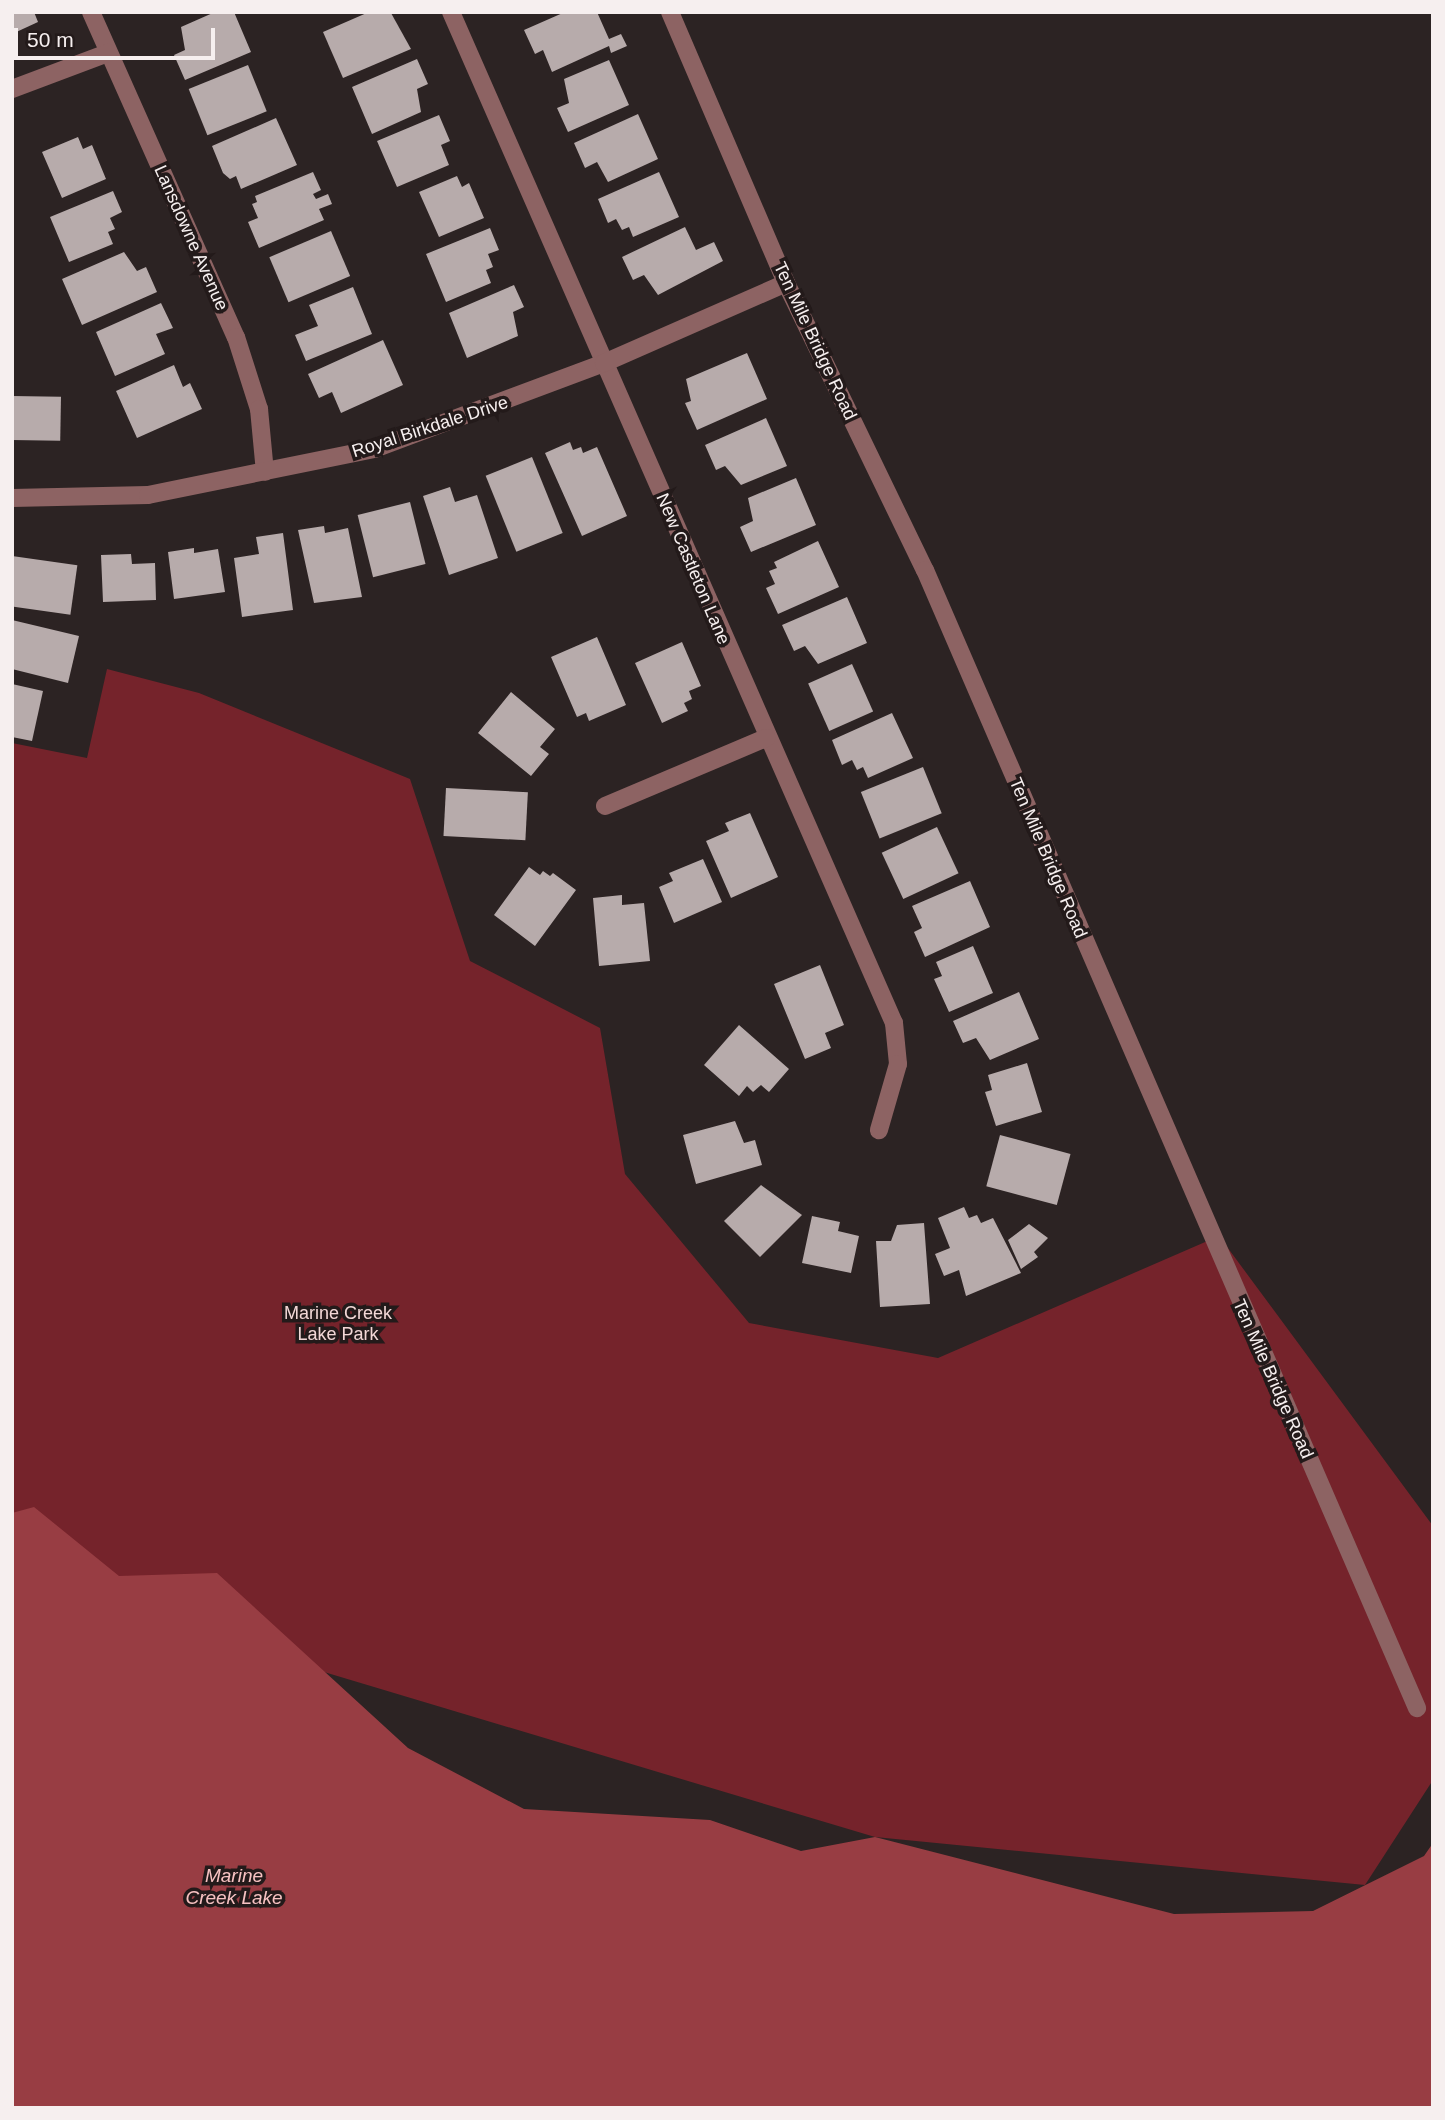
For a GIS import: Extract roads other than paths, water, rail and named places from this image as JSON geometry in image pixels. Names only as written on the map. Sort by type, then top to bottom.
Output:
[{"type":"street","name":"Lansdowne Avenue","points":[[90,12],[236,337],[259,409],[265,472]]},
{"type":"street","name":"New Castleton Lane","points":[[452,12],[766,738],[894,1023],[898,1064],[878,1130]]},
{"type":"street","name":"Ten Mile Bridge Road","points":[[670,12],[786,283],[925,570],[1417,1709]]},
{"type":"street","points":[[12,89],[108,53]]},
{"type":"street","name":"Royal Birkdale Drive","points":[[12,498],[148,495],[374,450],[604,363],[786,283]]},
{"type":"street","points":[[604,806],[766,738]]},
{"type":"water","name":"Marine Creek Lake","points":[[34,1507],[119,1576],[217,1573],[408,1748],[524,1809],[710,1820],[801,1851],[875,1837],[1174,1914],[1313,1911],[1424,1856],[1433,1843],[1433,2108],[12,2108],[12,1513]]},
{"type":"park label","name":"Marine Creek Lake Park","points":[[338,1324]]}]
